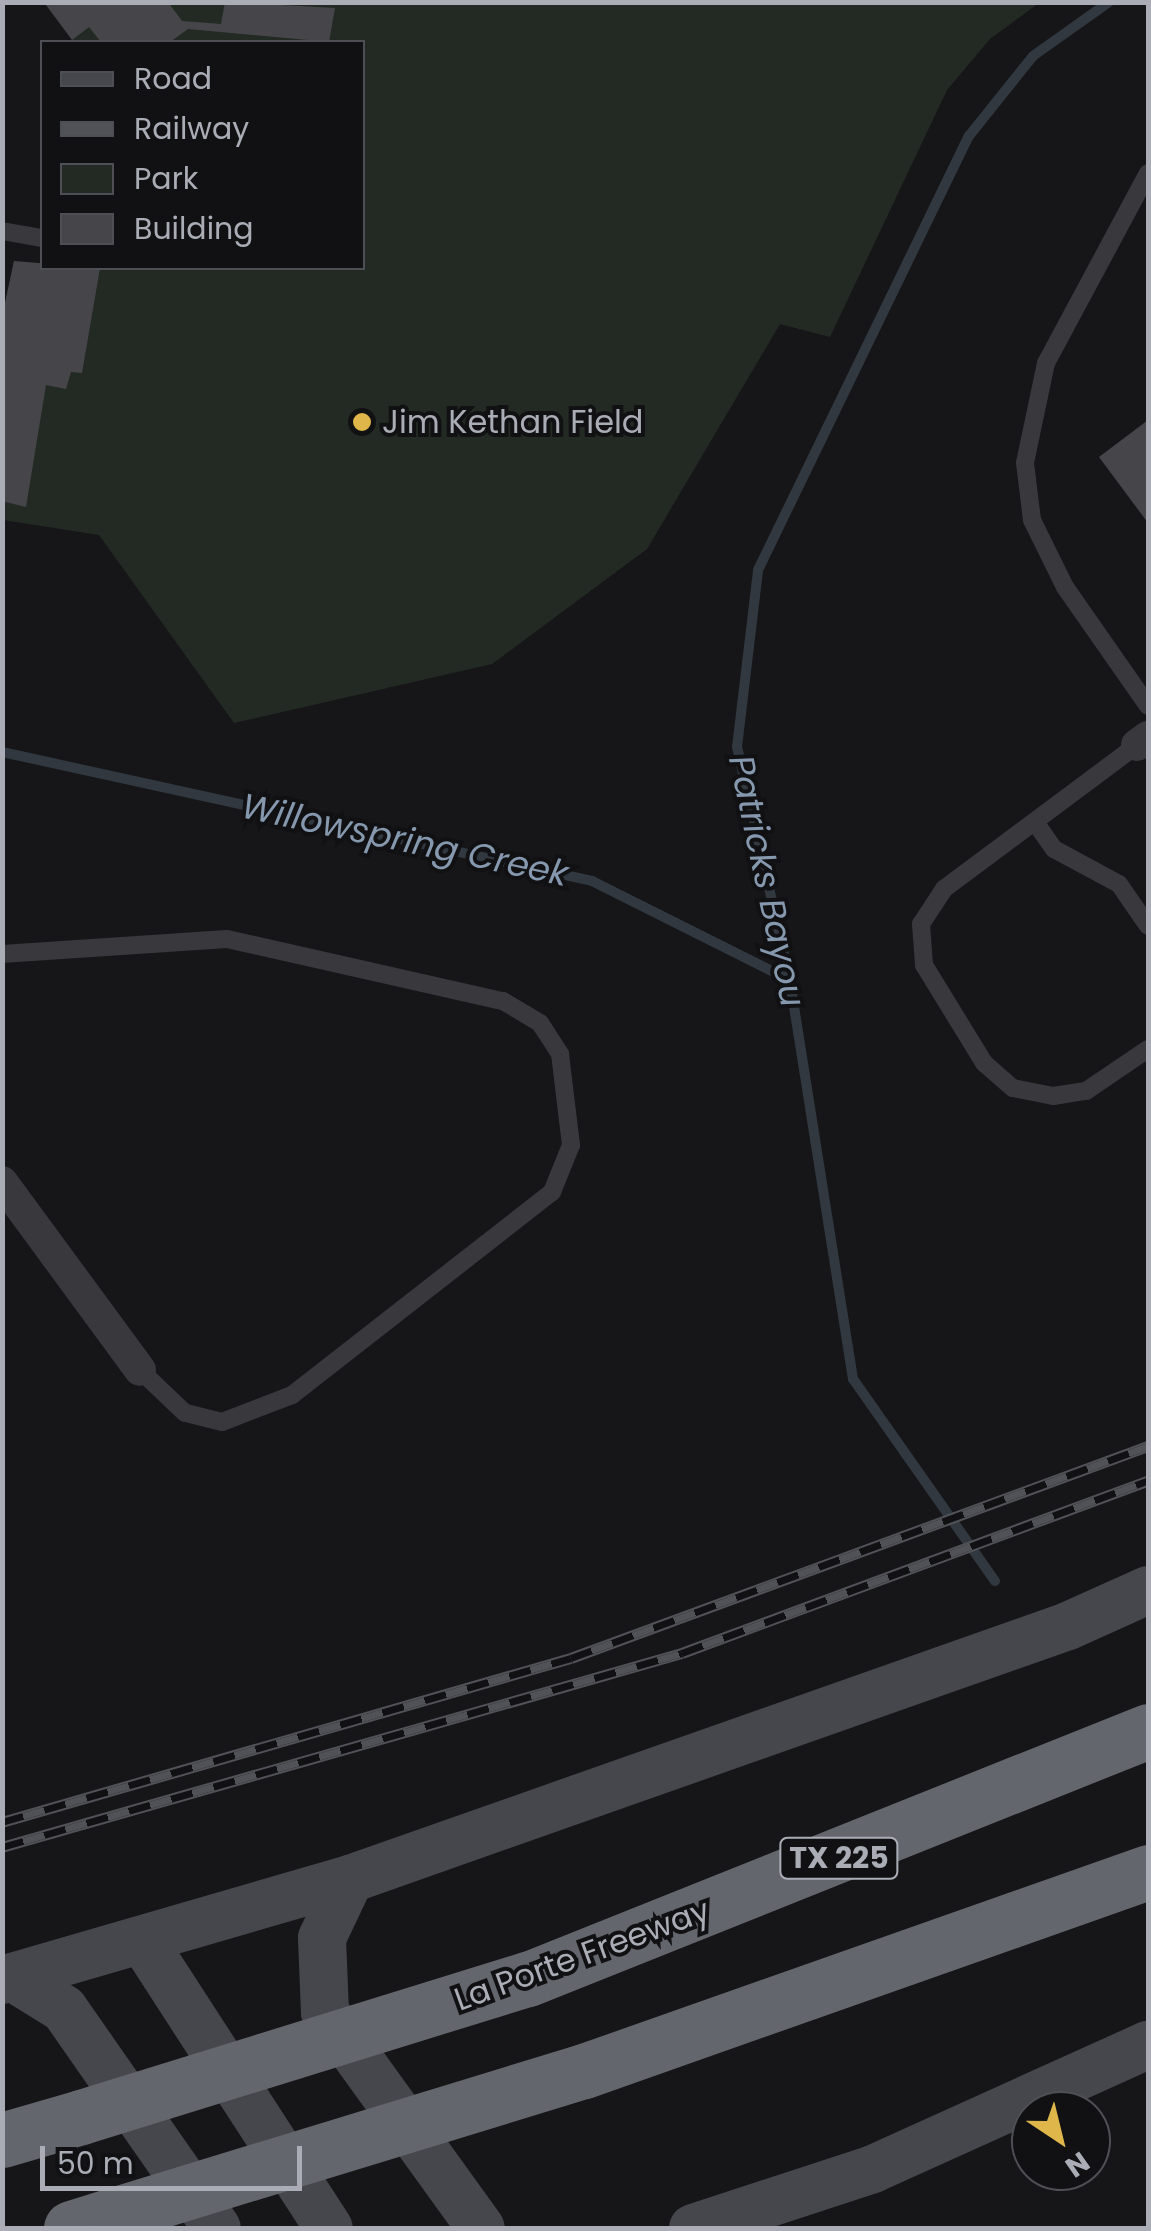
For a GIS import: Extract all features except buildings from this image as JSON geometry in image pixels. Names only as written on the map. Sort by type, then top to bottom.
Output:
[{"type":"highway","name":"La Porte Freeway","points":[[2,2140],[528,1980],[1148,1731]]},
{"type":"highway","points":[[94,2221],[584,2071],[1148,1872]]},
{"type":"main road","points":[[7,1978],[350,1879],[1037,1637],[1148,1590]]},
{"type":"main road","points":[[350,1879],[322,1938],[325,2012],[480,2228]]},
{"type":"main road","points":[[143,1941],[329,2228]]},
{"type":"main road","points":[[7,1978],[64,2009],[217,2228]]},
{"type":"main road","points":[[693,2228],[873,2168],[1148,2046]]},
{"type":"street","points":[[2,1182],[140,1370]]},
{"type":"lane","points":[[1147,178],[1046,362],[1025,463],[1032,520],[1057,570],[1148,706]]},
{"type":"lane","points":[[2,231],[40,238]]},
{"type":"lane","points":[[1143,741],[944,889],[921,924],[924,965],[984,1063],[1012,1088],[1053,1096],[1086,1091],[1148,1049]]},
{"type":"lane","points":[[1034,822],[1054,850],[1119,884],[1148,926]]},
{"type":"lane","points":[[2,954],[226,939],[504,1001],[540,1024],[560,1054],[571,1145],[552,1192],[292,1395],[222,1422],[184,1414],[140,1370]]},
{"type":"green space","name":"Jim Kethan Field","points":[[44,3],[1039,3],[990,39],[947,90],[830,337],[780,324],[647,549],[492,664],[234,723],[99,535],[3,520],[2,317],[14,261],[40,266],[40,270],[365,270],[365,40],[72,40]]},
{"type":"waterway","name":"Patricks Bayou","points":[[995,1581],[853,1379],[790,980],[737,747],[758,570],[969,136],[1033,56],[1109,2]]},
{"type":"waterway","name":"Willowspring Creek","points":[[2,752],[592,881],[790,980]]},
{"type":"railway","points":[[2,1822],[571,1658],[1148,1446]]},
{"type":"railway","points":[[2,1847],[682,1653],[1148,1481]]},
{"type":"place","name":"Jim Kethan Field","points":[[362,422]]}]
